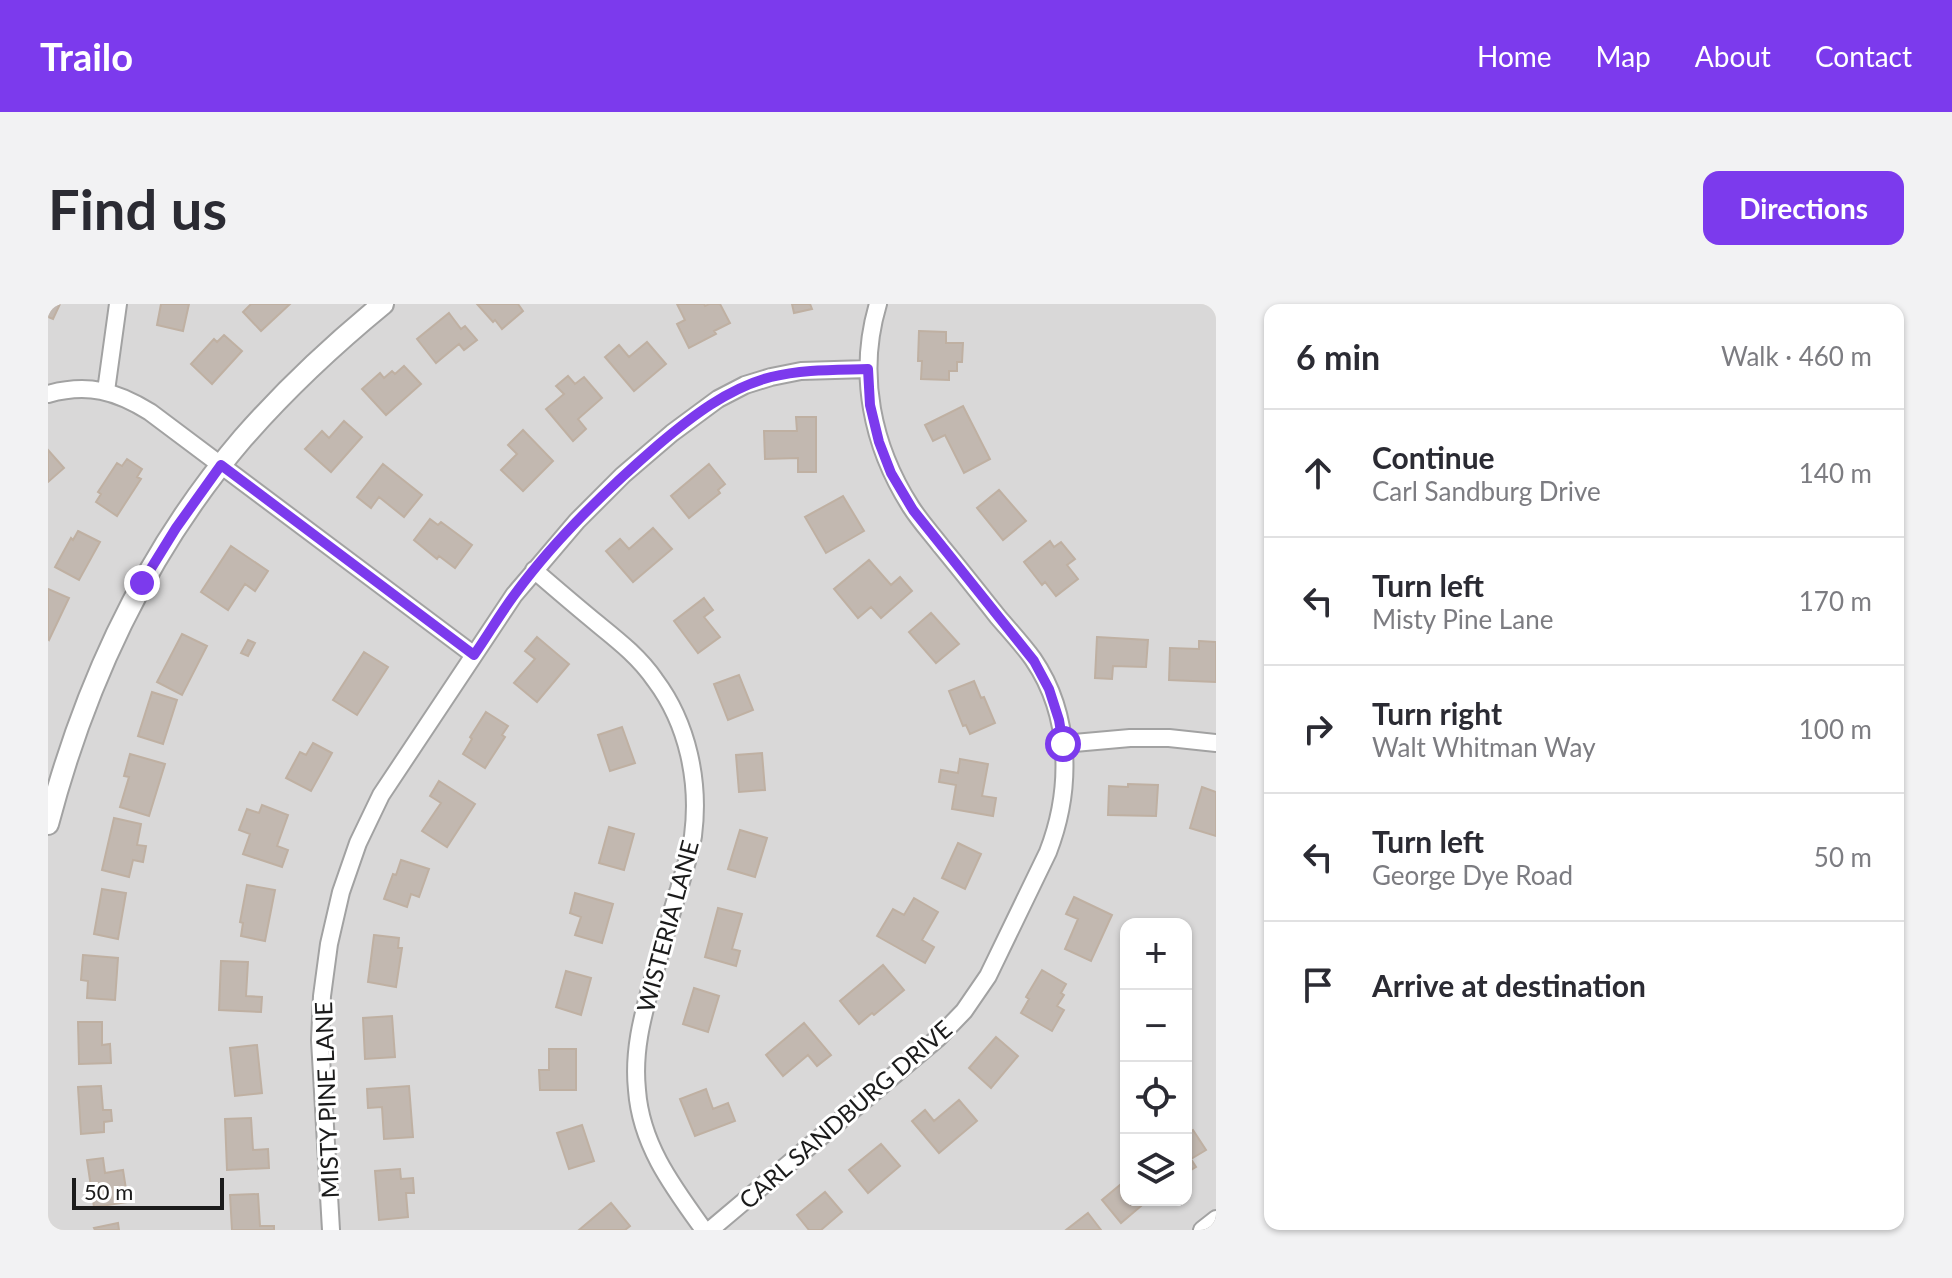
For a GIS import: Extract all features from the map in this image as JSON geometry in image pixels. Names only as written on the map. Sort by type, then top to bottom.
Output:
[{"type":"street","points":[[106,391],[118,304]]},
{"type":"street","points":[[48,824],[65,761],[112,640],[176,528],[221,465],[287,390],[383,304]]},
{"type":"street","name":"CARL SANDBURG DRIVE","points":[[707,1230],[938,1038],[964,1011],[988,976],[1048,852],[1062,806],[1065,773],[1063,744],[1049,689],[1034,661],[913,510],[891,473],[879,442],[870,405],[868,369],[878,304]]},
{"type":"street","name":"MISTY PINE LANE","points":[[331,1230],[320,1040],[322,996],[338,905],[358,843],[381,795],[514,595],[577,521],[623,475],[718,399],[745,385],[801,371],[868,369]]},
{"type":"street","points":[[48,394],[74,389],[106,391],[129,399],[474,655]]},
{"type":"street","name":"WISTERIA LANE","points":[[534,570],[635,655],[657,682],[674,711],[686,743],[693,773],[693,837],[639,1029],[637,1092],[653,1153],[669,1181],[707,1230]]},
{"type":"street","points":[[1063,744],[1130,738],[1216,743]]},
{"type":"street","points":[[1202,1230],[1216,1219]]},
{"type":"shaded area","points":[[48,304],[1216,304],[1216,1230],[48,1230]]},
{"type":"building","points":[[48,304],[60,304],[53,319],[48,317]]},
{"type":"building","points":[[161,304],[189,304],[183,331],[157,325]]},
{"type":"building","points":[[251,304],[290,304],[261,331],[243,312]]},
{"type":"building","points":[[477,304],[518,304],[523,311],[502,329]]},
{"type":"building","points":[[677,304],[720,304],[730,323],[689,348],[677,324],[685,320]]},
{"type":"building","points":[[792,304],[810,304],[812,309],[794,313]]},
{"type":"building","points":[[449,313],[461,329],[465,326],[477,340],[464,350],[459,344],[436,363],[417,339]]},
{"type":"building","points":[[919,331],[946,332],[946,343],[963,343],[962,362],[957,362],[957,371],[949,371],[949,380],[921,379]]},
{"type":"building","points":[[224,335],[242,351],[212,384],[191,364],[214,339],[217,342]]},
{"type":"building","points":[[647,342],[666,364],[634,391],[605,357],[619,345],[629,357]]},
{"type":"building","points":[[404,366],[421,384],[386,415],[362,389],[380,373],[384,378]]},
{"type":"building","points":[[568,376],[575,384],[584,377],[602,398],[578,419],[586,429],[573,441],[546,409],[564,394],[556,386]]},
{"type":"building","points":[[963,406],[990,459],[964,473],[945,435],[933,441],[925,425]]},
{"type":"building","points":[[796,417],[816,417],[816,472],[798,472],[798,458],[765,459],[764,431],[797,431]]},
{"type":"building","points":[[344,421],[362,437],[331,472],[305,449],[322,431],[329,438]]},
{"type":"building","points":[[523,430],[553,461],[523,491],[501,470],[517,454],[508,445]]},
{"type":"building","points":[[48,450],[64,468],[48,482]]},
{"type":"building","points":[[127,459],[142,469],[137,477],[141,479],[117,516],[96,502],[101,494],[98,492],[117,463],[122,466]]},
{"type":"building","points":[[383,464],[422,495],[404,517],[379,497],[371,508],[357,497]]},
{"type":"building","points":[[709,464],[725,484],[718,490],[720,493],[689,518],[671,496]]},
{"type":"building","points":[[999,490],[1026,521],[1003,540],[977,508]]},
{"type":"building","points":[[843,496],[864,531],[826,553],[805,517]]},
{"type":"building","points":[[430,519],[438,525],[441,522],[472,545],[455,568],[439,556],[437,559],[414,540]]},
{"type":"building","points":[[653,528],[672,549],[633,582],[606,551],[620,539],[629,549]]},
{"type":"building","points":[[78,531],[100,542],[79,580],[55,567]]},
{"type":"building","points":[[1050,541],[1054,547],[1061,542],[1075,559],[1067,565],[1078,579],[1056,596],[1045,582],[1042,585],[1024,562]]},
{"type":"building","points":[[231,546],[268,571],[255,591],[245,584],[228,610],[201,592]]},
{"type":"building","points":[[869,560],[891,585],[900,577],[912,591],[881,618],[871,607],[858,618],[834,589]]},
{"type":"building","points":[[48,589],[69,598],[49,640],[48,639]]},
{"type":"building","points":[[704,598],[713,610],[704,617],[720,637],[698,653],[674,621]]},
{"type":"building","points":[[931,613],[959,644],[936,663],[909,632]]},
{"type":"building","points":[[182,634],[207,646],[182,695],[157,682]]},
{"type":"building","points":[[537,637],[569,664],[537,702],[514,683],[535,659],[525,651]]},
{"type":"building","points":[[1097,637],[1148,640],[1146,667],[1113,666],[1112,679],[1095,678]]},
{"type":"building","points":[[248,640],[255,643],[248,656],[241,653]]},
{"type":"building","points":[[1199,641],[1216,642],[1216,682],[1169,680],[1170,648],[1199,649]]},
{"type":"building","points":[[364,652],[388,667],[357,715],[333,700]]},
{"type":"building","points":[[739,675],[753,710],[728,720],[714,684]]},
{"type":"building","points":[[974,681],[995,723],[970,734],[966,725],[963,726],[949,691]]},
{"type":"building","points":[[152,692],[177,700],[163,744],[138,736]]},
{"type":"building","points":[[486,712],[508,726],[502,735],[505,737],[485,768],[463,754]]},
{"type":"building","points":[[622,727],[635,763],[610,771],[598,735]]},
{"type":"building","points":[[313,743],[332,753],[311,791],[286,778],[300,752],[306,755]]},
{"type":"building","points":[[762,753],[765,790],[739,792],[736,755]]},
{"type":"building","points":[[130,754],[165,764],[149,816],[120,807],[129,777],[124,776]]},
{"type":"building","points":[[960,759],[988,764],[982,796],[996,798],[993,816],[952,809],[956,785],[939,782],[941,770],[958,773]]},
{"type":"building","points":[[439,781],[475,804],[447,847],[422,831],[441,803],[430,796]]},
{"type":"building","points":[[1128,784],[1158,785],[1156,816],[1108,815],[1109,786],[1128,787]]},
{"type":"building","points":[[1202,787],[1216,792],[1216,836],[1190,828]]},
{"type":"building","points":[[262,805],[288,815],[277,846],[288,850],[282,867],[243,854],[250,834],[239,830],[247,809],[259,813]]},
{"type":"building","points":[[114,818],[141,824],[137,845],[146,846],[143,862],[133,860],[129,877],[102,870]]},
{"type":"building","points":[[609,827],[634,834],[624,870],[599,863]]},
{"type":"building","points":[[740,830],[767,838],[755,877],[728,869]]},
{"type":"building","points":[[958,843],[981,854],[965,889],[942,878]]},
{"type":"building","points":[[401,860],[429,869],[419,897],[411,894],[407,907],[384,899]]},
{"type":"building","points":[[247,885],[275,890],[265,941],[241,936],[243,923],[240,922]]},
{"type":"building","points":[[102,889],[126,893],[118,939],[94,934]]},
{"type":"building","points":[[575,893],[613,904],[602,943],[575,935],[581,917],[570,913]]},
{"type":"building","points":[[1074,897],[1112,915],[1091,961],[1065,949],[1078,919],[1066,914]]},
{"type":"building","points":[[914,898],[938,912],[922,940],[934,947],[925,963],[877,936],[893,909],[904,915]]},
{"type":"building","points":[[718,908],[742,914],[732,949],[740,951],[736,966],[705,957]]},
{"type":"building","points":[[374,935],[399,938],[398,948],[402,948],[396,987],[368,982]]},
{"type":"building","points":[[83,955],[118,958],[115,1000],[87,998],[88,981],[81,980]]},
{"type":"building","points":[[221,961],[248,962],[246,996],[262,997],[261,1012],[219,1010]]},
{"type":"building","points":[[883,965],[904,990],[859,1024],[840,1001]]},
{"type":"building","points":[[1042,970],[1066,984],[1057,1006],[1064,1010],[1052,1031],[1021,1013],[1029,999],[1026,997]]},
{"type":"building","points":[[566,971],[591,978],[581,1015],[556,1007]]},
{"type":"building","points":[[694,988],[719,996],[708,1032],[683,1024]]},
{"type":"building","points":[[392,1016],[395,1057],[365,1059],[363,1018]]},
{"type":"building","points":[[78,1022],[102,1022],[102,1045],[110,1044],[111,1063],[79,1064]]},
{"type":"building","points":[[804,1023],[831,1055],[817,1066],[808,1055],[783,1076],[766,1055]]},
{"type":"building","points":[[996,1037],[1018,1056],[991,1088],[969,1068]]},
{"type":"building","points":[[257,1045],[262,1093],[235,1096],[230,1048]]},
{"type":"building","points":[[549,1049],[576,1049],[576,1090],[540,1090],[539,1070],[549,1070]]},
{"type":"building","points":[[101,1086],[103,1110],[111,1110],[112,1121],[104,1122],[104,1132],[81,1134],[78,1087]]},
{"type":"building","points":[[409,1086],[413,1137],[384,1139],[382,1107],[368,1108],[367,1089]]},
{"type":"building","points":[[706,1089],[713,1109],[728,1103],[735,1121],[695,1136],[680,1099]]},
{"type":"building","points":[[959,1100],[977,1121],[939,1153],[912,1121],[925,1110],[934,1121]]},
{"type":"building","points":[[251,1118],[253,1150],[268,1149],[269,1168],[227,1170],[225,1119]]},
{"type":"building","points":[[582,1125],[594,1161],[569,1169],[557,1133]]},
{"type":"building","points":[[1192,1130],[1193,1130],[1206,1150],[1192,1158]]},
{"type":"building","points":[[881,1144],[900,1166],[868,1193],[849,1170]]},
{"type":"building","points":[[103,1158],[105,1173],[123,1170],[128,1202],[94,1207],[87,1160]]},
{"type":"building","points":[[400,1169],[401,1179],[413,1178],[414,1193],[406,1193],[408,1217],[379,1220],[375,1171]]},
{"type":"building","points":[[1120,1185],[1120,1206],[1141,1206],[1121,1223],[1102,1200]]},
{"type":"building","points":[[825,1192],[842,1212],[821,1230],[809,1230],[797,1215]]},
{"type":"building","points":[[258,1194],[260,1226],[274,1226],[274,1230],[232,1230],[230,1195]]},
{"type":"building","points":[[611,1203],[630,1226],[625,1230],[579,1230]]},
{"type":"building","points":[[1088,1213],[1101,1230],[1066,1230]]},
{"type":"building","points":[[118,1223],[119,1230],[94,1228]]},
{"type":"route","points":[[142,583],[221,465],[474,655],[514,595],[577,521],[623,475],[718,399],[745,385],[801,371],[868,369],[870,405],[891,473],[913,510],[1034,661],[1049,689],[1063,744]]}]
